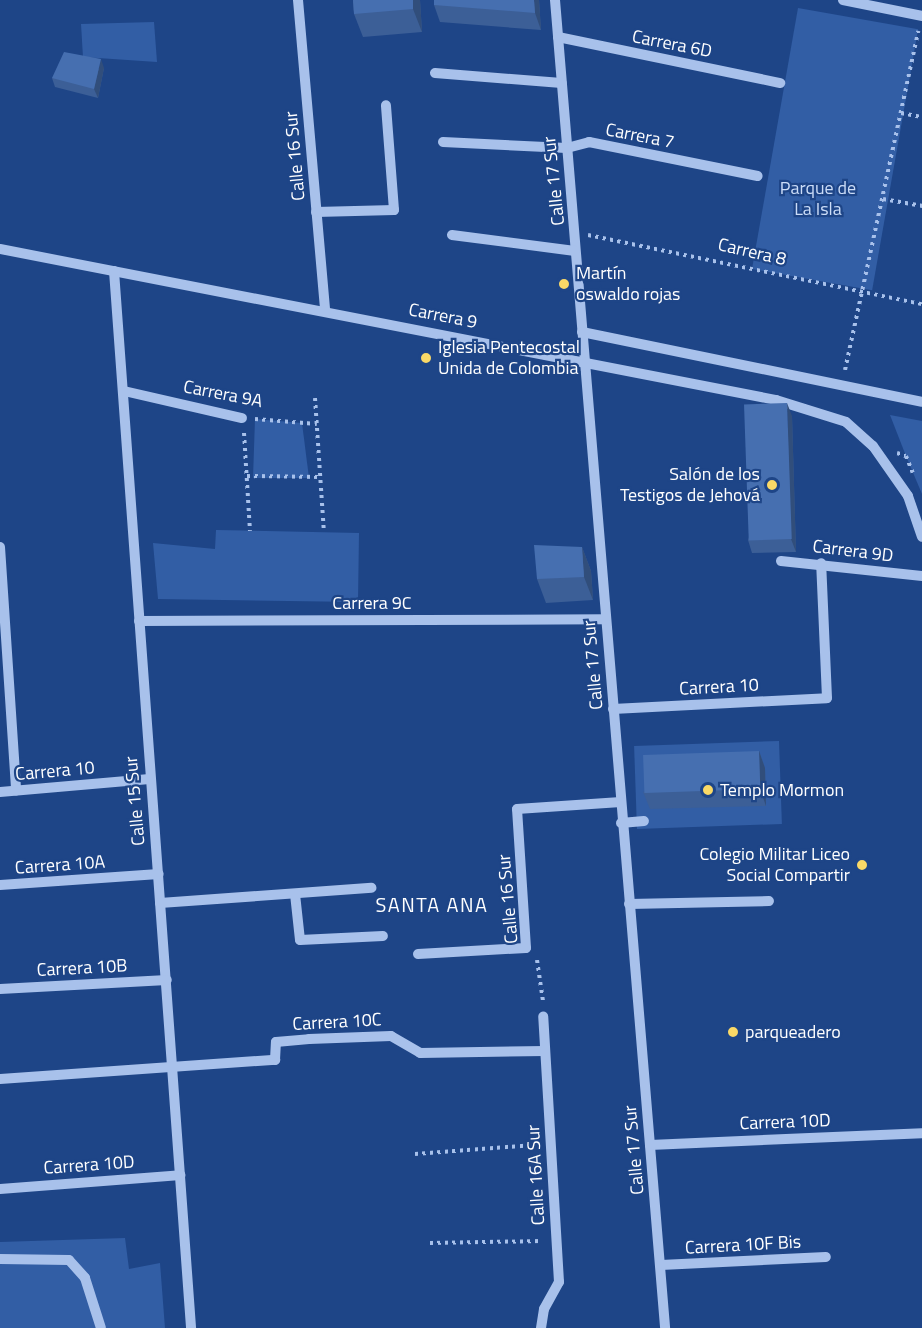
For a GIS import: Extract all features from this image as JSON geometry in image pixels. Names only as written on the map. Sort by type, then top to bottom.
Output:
[{"type":"street","name":"Calle 17 Sur","points":[[555,0],[576,233],[575,250],[621,823],[665,1328]]},
{"type":"street","points":[[843,0],[921,16]]},
{"type":"street","name":"Calle 16 Sur","points":[[295,1],[325,310]]},
{"type":"street","name":"Carrera 6D","points":[[558,38],[780,83]]},
{"type":"street","points":[[435,73],[562,82]]},
{"type":"street","points":[[316,212],[394,210],[386,105]]},
{"type":"street","name":"Carrera 7","points":[[443,142],[567,148],[589,142],[758,176]]},
{"type":"street","points":[[452,235],[575,250]]},
{"type":"street","name":"Carrera 9","points":[[0,249],[584,360],[776,400],[846,422],[894,470],[922,537]]},
{"type":"street","name":"Calle 15 Sur","points":[[114,271],[149,779],[174,1065],[191,1328]]},
{"type":"street","points":[[582,332],[922,402]]},
{"type":"street","name":"Carrera 9A","points":[[124,391],[242,418]]},
{"type":"street","points":[[0,547],[16,790]]},
{"type":"street","name":"Carrera 9D","points":[[781,561],[821,563],[922,576]]},
{"type":"street","name":"Carrera 10","points":[[613,709],[827,698],[821,563]]},
{"type":"street","name":"Carrera 9C","points":[[139,621],[605,619]]},
{"type":"street","name":"Carrera 10","points":[[0,792],[149,779]]},
{"type":"street","name":"Calle 16 Sur","points":[[526,948],[517,809],[621,802]]},
{"type":"street","points":[[621,823],[644,821]]},
{"type":"street","name":"Carrera 10A","points":[[0,885],[159,874]]},
{"type":"street","points":[[160,903],[371,888]]},
{"type":"street","points":[[295,894],[300,940],[383,936]]},
{"type":"street","points":[[629,904],[769,900]]},
{"type":"street","points":[[418,954],[526,948]]},
{"type":"street","name":"Carrera 10B","points":[[0,989],[167,980]]},
{"type":"street","name":"Calle 16A Sur","points":[[541,1328],[544,1309],[559,1282],[543,1016]]},
{"type":"street","name":"Carrera 10C","points":[[0,1079],[174,1065],[275,1060],[276,1042],[391,1036],[420,1053],[545,1052]]},
{"type":"street","name":"Carrera 10D","points":[[650,1145],[922,1133]]},
{"type":"street","name":"Carrera 10D","points":[[0,1189],[180,1175]]},
{"type":"street","name":"Carrera 10F Bis","points":[[660,1265],[826,1257]]},
{"type":"street","points":[[0,1259],[69,1260],[85,1278],[101,1328]]},
{"type":"path","points":[[842,385],[921,16]]},
{"type":"path","points":[[901,113],[922,117]]},
{"type":"path","points":[[882,200],[922,206]]},
{"type":"path","name":"Carrera 8","points":[[576,233],[862,294],[922,304]]},
{"type":"path","points":[[315,398],[324,532]]},
{"type":"path","points":[[242,418],[248,476],[250,531]]},
{"type":"path","name":"Carrera 9A","points":[[242,418],[316,424]]},
{"type":"path","points":[[248,476],[320,477]]},
{"type":"path","name":"Calle 16 Sur","points":[[526,948],[542,965],[543,1016]]},
{"type":"path","points":[[414,1154],[551,1144]]},
{"type":"path","points":[[430,1244],[556,1240]]},
{"type":"green space","name":"Parque de La Isla","points":[[798,8],[918,29],[872,290],[752,269]]},
{"type":"green space","points":[[154,22],[157,62],[83,57],[81,24]]},
{"type":"green space","points":[[890,415],[922,421],[922,494],[906,456]]},
{"type":"green space","points":[[255,419],[302,423],[309,478],[253,478]]},
{"type":"green space","points":[[216,530],[359,533],[358,602],[158,599],[153,543],[215,549]]},
{"type":"green space","points":[[779,741],[782,824],[637,829],[634,746]]},
{"type":"green space","points":[[125,1238],[129,1269],[160,1263],[165,1328],[0,1328],[0,1242]]},
{"type":"building","points":[[353,0],[413,0],[413,9],[354,14]]},
{"type":"building","points":[[434,0],[534,0],[535,13],[434,5]]},
{"type":"building","points":[[64,52],[101,59],[94,89],[52,78]]},
{"type":"building","name":"Salón de los Testigos de Jehová","points":[[787,403],[792,539],[749,540],[744,405]]},
{"type":"building","points":[[534,545],[582,547],[584,577],[537,579]]},
{"type":"building","points":[[759,751],[760,789],[644,793],[643,755]]},
{"type":"place","name":"Martín oswaldo rojas","points":[[564,284]]},
{"type":"place","name":"Iglesia Pentecostal Unida de Colombia","points":[[426,358]]},
{"type":"place","name":"Salón de los Testigos de Jehová","points":[[772,485]]},
{"type":"place","name":"Templo Mormon","points":[[708,790]]},
{"type":"place","name":"Colegio Militar Liceo Social Compartir","points":[[862,865]]},
{"type":"place","name":"parqueadero","points":[[733,1032]]},
{"type":"district","name":"SANTA ANA","points":[[432,904]]}]
